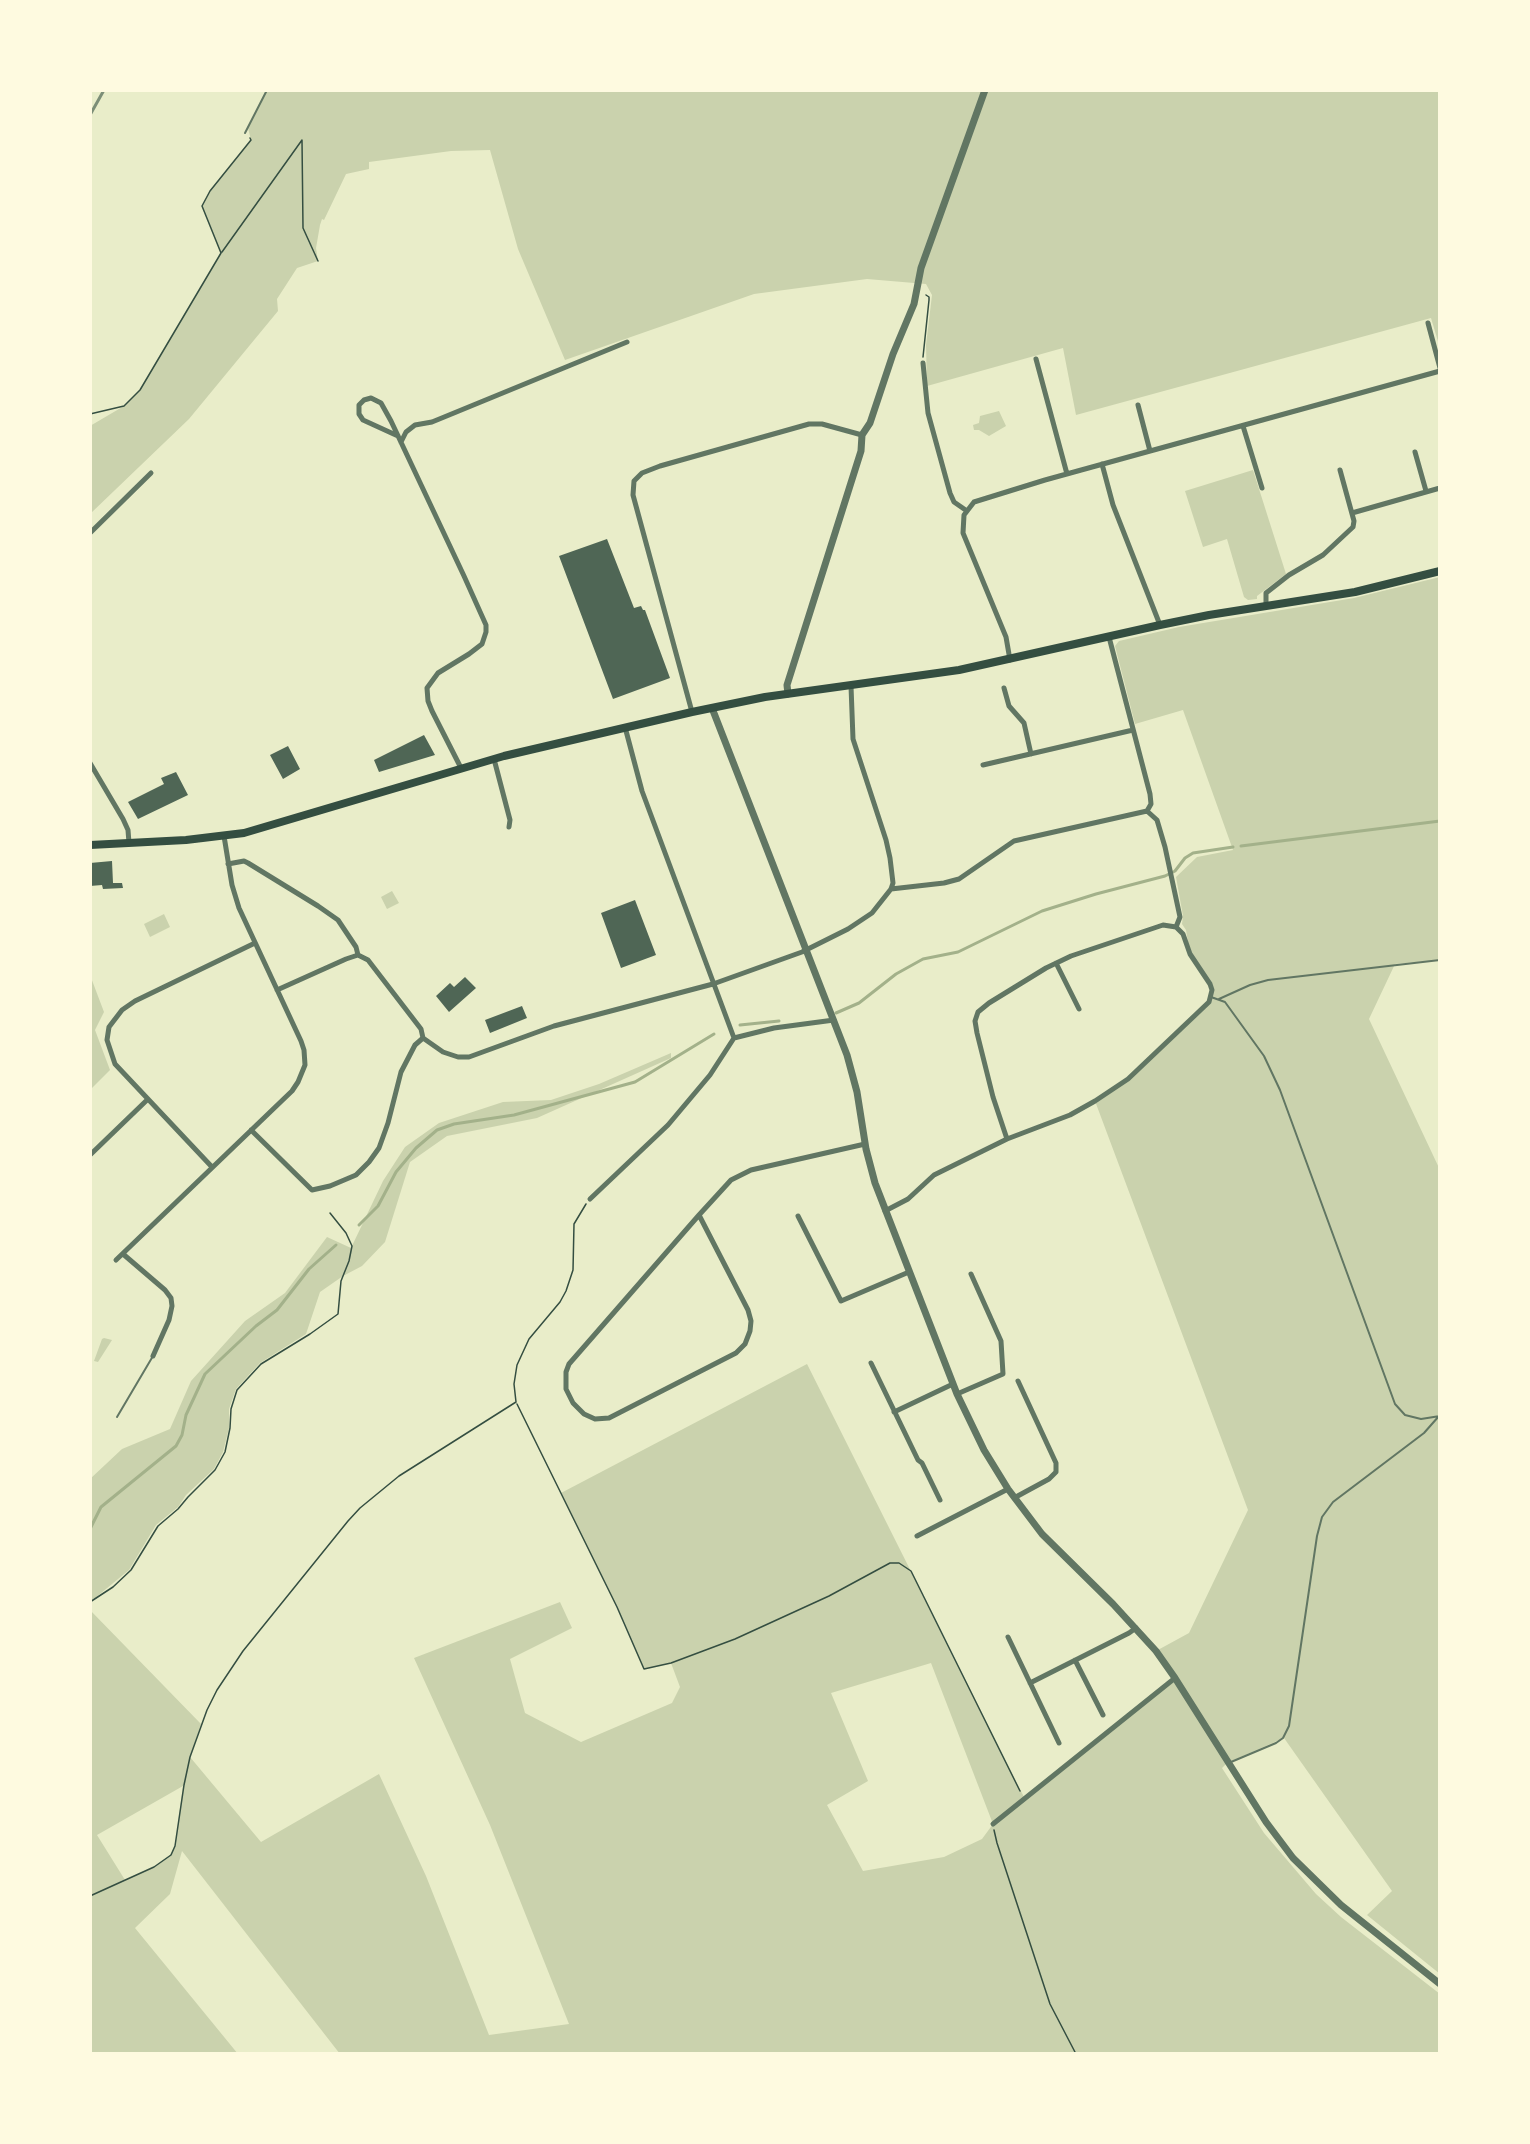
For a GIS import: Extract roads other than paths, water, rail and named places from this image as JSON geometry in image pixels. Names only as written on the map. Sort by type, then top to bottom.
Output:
[{"type":"main road","points":[[90,845],[224,836],[265,828],[494,759],[692,712],[788,694],[960,670],[1160,625],[1354,592],[1440,571]]},
{"type":"street","points":[[788,694],[787,685],[861,451],[862,435],[870,423],[893,354],[914,304],[924,261],[985,90]]},
{"type":"street","points":[[1010,660],[1006,637],[964,538],[962,521],[974,502],[1440,370],[1428,322]]},
{"type":"street","points":[[399,439],[415,425],[432,422],[627,342]]},
{"type":"street","points":[[1036,359],[1068,474]]},
{"type":"street","points":[[923,363],[928,413],[944,475],[954,502],[967,511]]},
{"type":"street","points":[[399,439],[363,420],[359,414],[359,405],[371,398],[381,403],[399,439],[486,625],[482,644],[438,673],[428,688],[428,701],[432,711],[461,768]]},
{"type":"street","points":[[1138,405],[1150,451]]},
{"type":"street","points":[[692,712],[633,495],[634,482],[642,473],[801,426],[822,424],[862,435]]},
{"type":"street","points":[[1243,426],[1262,488]]},
{"type":"street","points":[[1415,452],[1426,491]]},
{"type":"street","points":[[1102,464],[1113,506],[1160,625]]},
{"type":"street","points":[[1266,606],[1266,593],[1289,575],[1323,555],[1353,527],[1354,521],[1340,470]]},
{"type":"street","points":[[90,533],[151,473]]},
{"type":"street","points":[[1352,513],[1440,488]]},
{"type":"street","points":[[1109,638],[1150,794],[1151,804],[1147,812]]},
{"type":"street","points":[[277,990],[346,958],[358,956],[368,960],[421,1029],[423,1038],[443,1052],[458,1057],[469,1057],[554,1026],[713,984],[807,950],[863,920],[879,905],[891,889],[892,875],[886,840],[853,740],[851,686]]},
{"type":"street","points":[[1004,687],[1009,706],[1024,723],[1031,754]]},
{"type":"street","points":[[712,708],[851,1067],[871,1172],[957,1394],[984,1450],[1014,1498],[1048,1540],[1156,1651],[1266,1822],[1293,1858],[1341,1905],[1440,1984]]},
{"type":"street","points":[[625,727],[640,785],[734,1038]]},
{"type":"street","points":[[983,765],[1133,730]]},
{"type":"street","points":[[494,759],[510,820],[509,827]]},
{"type":"street","points":[[90,763],[123,819],[128,830],[129,843]]},
{"type":"street","points":[[891,889],[959,879],[1014,841],[1147,812],[1152,814],[1158,823],[1169,866],[1180,917],[1176,927]]},
{"type":"street","points":[[116,1260],[292,1091],[305,1065],[302,1044],[239,908],[224,836]]},
{"type":"street","points":[[228,864],[244,861],[248,863],[338,920],[356,947],[358,956]]},
{"type":"street","points":[[885,1210],[908,1199],[934,1175],[1007,1139],[1070,1115],[1128,1079],[1206,1007],[1211,997],[1210,984],[1190,954],[1183,934],[1176,927],[1163,925],[1071,956],[980,1009],[976,1016],[977,1033],[993,1097],[1007,1139]]},
{"type":"street","points":[[212,1167],[123,1074],[110,1054],[107,1040],[115,1018],[137,1000],[255,944]]},
{"type":"street","points":[[1056,963],[1079,1009]]},
{"type":"street","points":[[590,1199],[668,1125],[710,1075],[734,1038],[774,1028],[834,1020]]},
{"type":"street","points":[[251,1130],[312,1190],[336,1184],[356,1175],[379,1148],[401,1072],[415,1045],[423,1038]]},
{"type":"street","points":[[90,1155],[147,1100]]},
{"type":"street","points":[[699,1215],[748,1310],[751,1321],[745,1344],[736,1353],[609,1418],[595,1419],[584,1414],[573,1403],[566,1389],[566,1372],[570,1364],[699,1215],[731,1180],[751,1170],[865,1144]]},
{"type":"street","points":[[798,1216],[841,1301],[909,1272]]},
{"type":"street","points":[[123,1254],[165,1290],[171,1298],[169,1320],[153,1356]]},
{"type":"street","points":[[957,1394],[1003,1374],[1001,1341],[970,1274]]},
{"type":"street","points":[[871,1363],[940,1500]]},
{"type":"street","points":[[1014,1498],[1049,1479],[1056,1472],[1056,1463],[1018,1381]]},
{"type":"street","points":[[894,1412],[953,1384]]},
{"type":"street","points":[[917,1536],[1008,1489]]},
{"type":"street","points":[[1030,1683],[1136,1628]]},
{"type":"street","points":[[1008,1637],[1059,1743]]},
{"type":"street","points":[[1076,1660],[1103,1715]]},
{"type":"street","points":[[993,1824],[1175,1678]]},
{"type":"lane","points":[[245,134],[267,90]]},
{"type":"lane","points":[[1219,999],[1250,985],[1268,981],[1440,960]]},
{"type":"lane","points":[[1211,997],[1219,999],[1231,1009],[1264,1056],[1280,1090],[1395,1404],[1405,1415],[1421,1419],[1439,1416]]},
{"type":"lane","points":[[117,1418],[153,1356]]},
{"type":"lane","points":[[1227,1762],[1276,1743],[1283,1738],[1289,1726],[1317,1536],[1322,1517],[1333,1502],[1424,1433],[1439,1416]]},
{"type":"waterway","points":[[1241,846],[1440,821]]},
{"type":"waterway","points":[[836,1013],[859,1003],[896,974],[923,959],[958,952],[1042,911],[1165,876],[1175,871],[1185,858],[1193,853],[1233,847]]},
{"type":"waterway","points":[[740,1025],[779,1021]]},
{"type":"waterway","points":[[359,1225],[378,1206],[396,1172],[416,1148],[437,1130],[454,1124],[514,1115],[635,1082],[714,1034]]},
{"type":"waterway","points":[[90,1529],[101,1507],[176,1446],[182,1435],[186,1415],[205,1374],[256,1326],[277,1310],[309,1269],[336,1245]]},
{"type":"railway","points":[[90,115],[104,90]]}]
